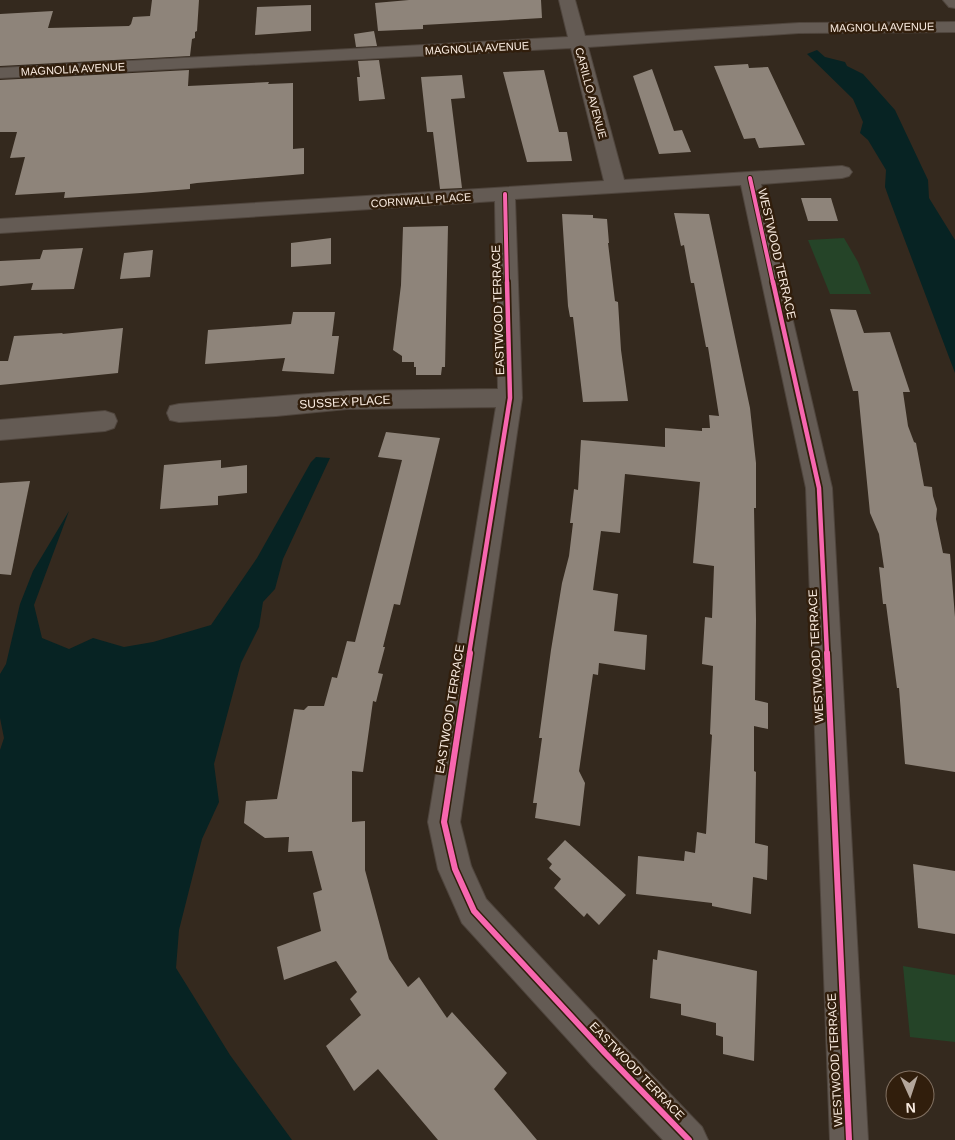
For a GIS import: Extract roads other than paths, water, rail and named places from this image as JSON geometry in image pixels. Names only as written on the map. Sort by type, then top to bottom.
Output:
[{"type":"street","name":"CARILLO AVENUE","points":[[567,0],[616,186]]},
{"type":"street","points":[[951,0],[955,3]]},
{"type":"street","name":"MAGNOLIA AVENUE","points":[[0,73],[578,42],[799,28],[955,26]]},
{"type":"street","name":"CORNWALL PLACE","points":[[0,226],[842,172]]},
{"type":"street","name":"WESTWOOD TERRACE","points":[[750,178],[819,488],[849,1140]]},
{"type":"street","name":"EASTWOOD TERRACE","points":[[505,194],[510,398],[444,822],[456,869],[474,911],[605,1053],[689,1140]]},
{"type":"street","name":"SUSSEX PLACE","points":[[179,413],[276,407],[347,400],[510,398]]},
{"type":"street","points":[[0,430],[105,421]]},
{"type":"water","points":[[817,50],[825,57],[845,62],[847,66],[863,74],[895,110],[928,180],[929,198],[955,240],[955,373],[885,187],[886,170],[868,140],[860,133],[863,122],[853,99],[807,54]]},
{"type":"water","points":[[316,457],[330,458],[283,559],[275,589],[263,602],[259,627],[241,663],[214,764],[219,802],[202,839],[179,930],[176,968],[230,1055],[292,1140],[0,1140],[0,750],[4,738],[0,718],[0,674],[6,664],[20,604],[33,571],[69,511],[34,605],[42,638],[69,649],[93,638],[124,647],[153,642],[211,625],[257,558],[311,462]]}]
